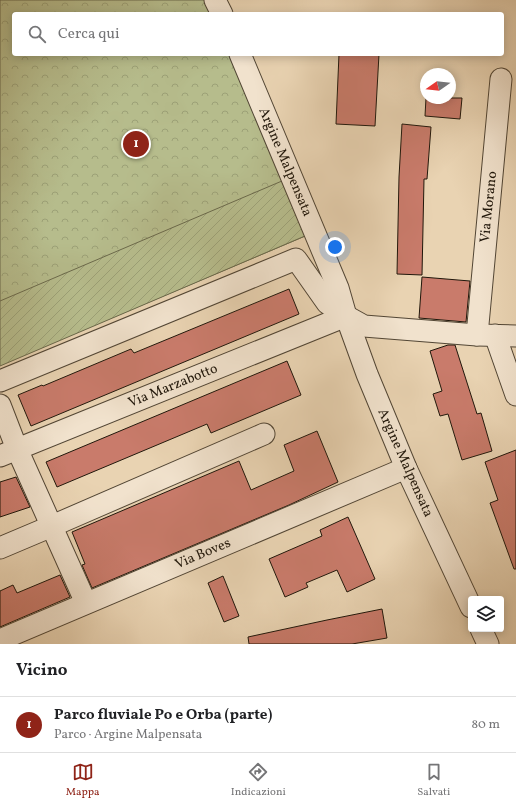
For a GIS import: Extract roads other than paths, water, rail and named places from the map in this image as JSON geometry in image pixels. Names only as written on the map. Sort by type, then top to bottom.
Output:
[{"type":"street","name":"Argine Malpensata","points":[[241,56],[338,288],[346,316],[367,374],[406,468],[468,601]]},
{"type":"street","name":"Via Morano","points":[[486,335],[501,79]]},
{"type":"street","points":[[0,381],[296,259],[327,303],[364,326],[516,336]]},
{"type":"street","name":"Via Marzabotto","points":[[9,452],[346,316]]},
{"type":"street","points":[[486,335],[516,395]]},
{"type":"street","points":[[0,405],[9,452],[52,526],[86,603]]},
{"type":"street","points":[[0,548],[264,434]]},
{"type":"street","name":"Via Boves","points":[[0,640],[406,468]]},
{"type":"street","points":[[482,632],[488,644]]},
{"type":"place","name":"Parco fluviale Po e Orba (parte)","points":[[136,144]]}]
